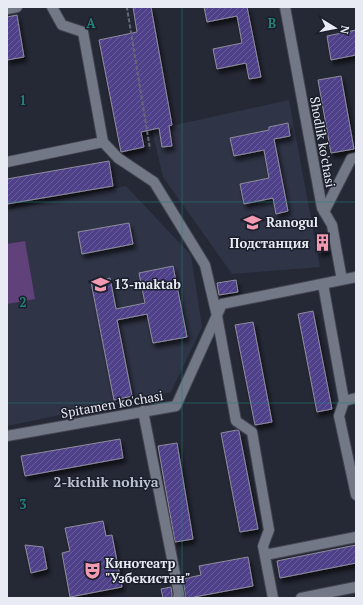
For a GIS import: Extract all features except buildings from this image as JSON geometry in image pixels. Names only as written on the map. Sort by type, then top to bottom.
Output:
[{"type":"street","points":[[7,9],[17,7]]},
{"type":"street","points":[[52,7],[62,25],[83,32],[103,142],[118,158],[154,182],[204,265],[217,316],[236,421],[252,432],[269,530],[263,546],[273,598]]},
{"type":"street","name":"Shodlik ko'chasi","points":[[285,7],[322,208],[332,225],[342,280]]},
{"type":"street","points":[[7,162],[103,142]]},
{"type":"street","points":[[324,212],[351,159],[356,158]]},
{"type":"street","name":"Spitamen ko'chasi","points":[[7,436],[176,406],[222,304],[356,277]]},
{"type":"street","points":[[323,284],[344,401],[339,416],[356,495]]},
{"type":"street","points":[[344,401],[356,398]]},
{"type":"street","points":[[143,412],[174,567],[179,594],[178,598]]},
{"type":"street","points":[[265,555],[356,537]]},
{"type":"street","points":[[301,598],[356,588]]},
{"type":"path","points":[[128,7],[150,149]]},
{"type":"shaded area","name":"Ranogul","points":[[289,100],[320,267],[232,274],[163,177],[152,130]]},
{"type":"shaded area","name":"13-maktab","points":[[126,186],[191,255],[202,327],[171,392],[7,426],[7,210]]},
{"type":"shaded area","points":[[25,241],[35,299],[7,304],[7,244]]},
{"type":"place","name":"Ranogul","points":[[253,222]]},
{"type":"place","name":"Подстанция","points":[[322,243]]},
{"type":"place","name":"13-maktab","points":[[101,284]]},
{"type":"place","name":"Кинотеатр \"Узбекистан\"","points":[[92,570]]},
{"type":"district","name":"2-kichik nohiya","points":[[106,481]]}]
